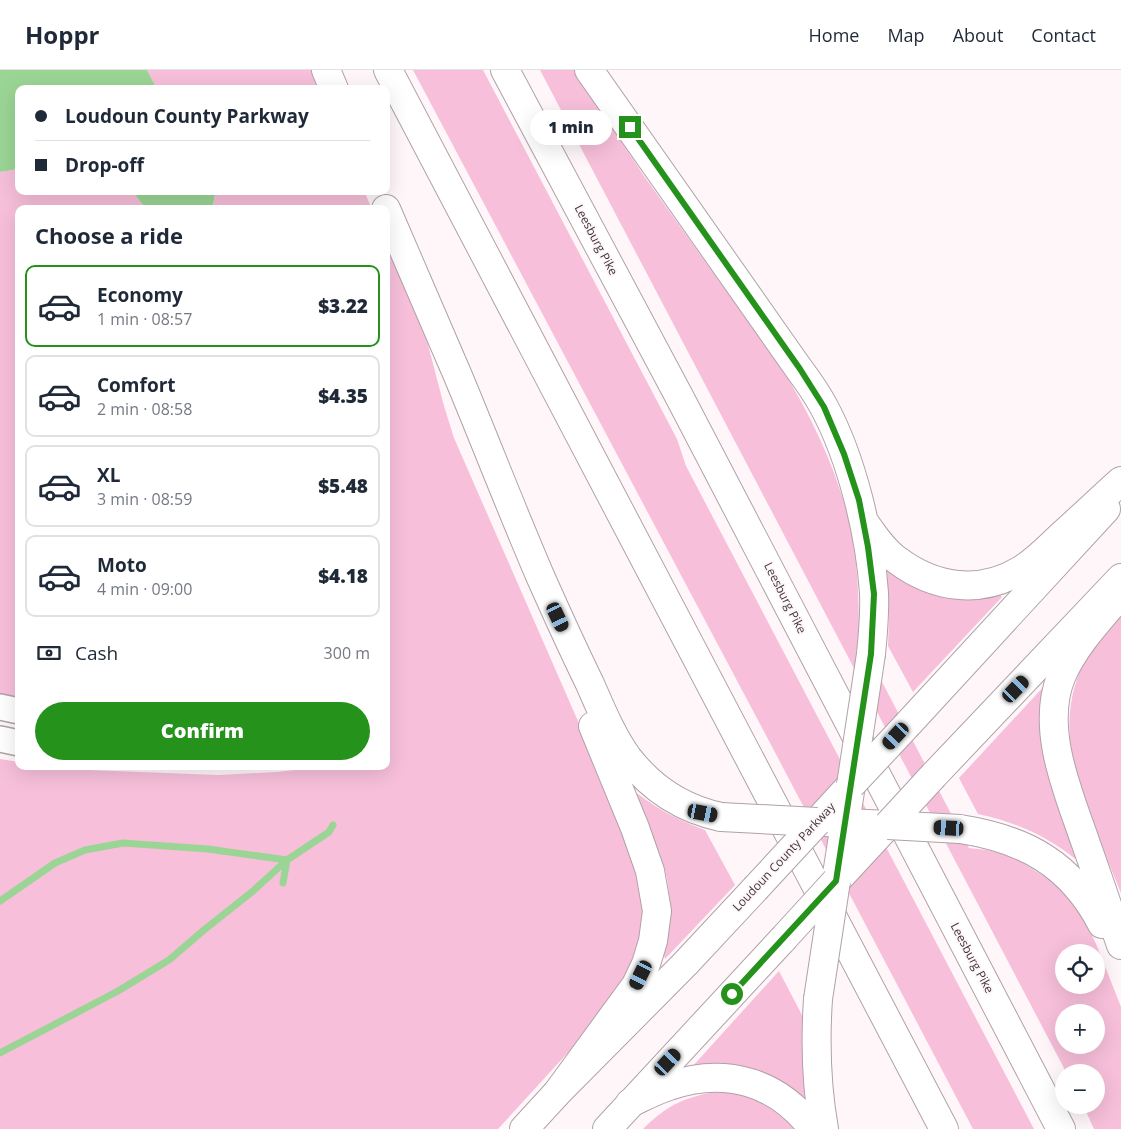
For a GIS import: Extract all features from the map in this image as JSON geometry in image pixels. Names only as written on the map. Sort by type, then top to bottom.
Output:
[{"type":"main road","points":[[326,70],[332,85]]},
{"type":"main road","points":[[388,70],[944,1129]]},
{"type":"main road","name":"Leesburg Pike","points":[[505,70],[707,449],[1061,1129]]},
{"type":"main road","points":[[589,70],[800,369],[824,407],[850,470],[862,519],[868,547],[874,594],[871,654],[818,999],[815,1040],[816,1076],[824,1129]]},
{"type":"main road","points":[[390,218],[459,377],[511,507],[558,617],[614,734],[628,757],[645,776],[663,793],[685,806],[703,813],[722,817],[960,829],[1004,838],[1028,848],[1049,860],[1069,877],[1084,894],[1101,922],[1121,964]]},
{"type":"main road","points":[[862,519],[896,560],[914,571],[954,586],[978,586],[1021,570],[1042,554],[1121,482]]},
{"type":"main road","name":"Loudoun County Parkway","points":[[524,1129],[756,889],[1121,494]]},
{"type":"main road","points":[[607,1129],[934,774],[1121,578]]},
{"type":"main road","points":[[1121,594],[1082,642],[1070,659],[1061,677],[1054,716],[1054,736],[1063,778],[1121,945]]},
{"type":"main road","points":[[557,1093],[636,985],[654,941],[658,911],[650,871],[635,828],[594,729],[558,617]]},
{"type":"main road","points":[[630,1103],[668,1086],[699,1079],[728,1078],[759,1085],[785,1100],[793,1106],[813,1129]]},
{"type":"street","points":[[0,707],[15,710]]},
{"type":"street","points":[[0,740],[15,742]]},
{"type":"shaded area","points":[[0,70],[147,70],[155,85],[15,85],[15,170],[0,172]]},
{"type":"shaded area","points":[[147,70],[314,70],[320,85],[155,85]]},
{"type":"shaded area","points":[[413,70],[483,70],[677,439],[686,466],[1034,1129],[973,1129]]},
{"type":"shaded area","points":[[540,70],[574,70],[644,176],[784,372],[804,407],[830,463],[849,521],[857,579],[859,638],[969,848],[1007,855],[1023,863],[1056,884],[1080,910],[1096,944],[1055,944],[1055,994],[1105,994],[1105,966],[1121,1007],[1121,1129],[1094,1129],[1087,1114],[1105,1114],[1105,1064],[1062,1064],[1057,1054],[1105,1054],[1105,1004],[1055,1004],[1055,1051]]},
{"type":"shaded area","points":[[15,170],[15,195],[135,195],[143,205],[15,205],[15,702],[0,700],[0,172]]},
{"type":"shaded area","points":[[135,195],[215,195],[213,205],[143,205]]},
{"type":"shaded area","points":[[215,195],[366,195],[370,205],[213,205]]},
{"type":"shaded area","points":[[390,252],[426,337],[454,438],[613,801],[644,881],[647,919],[639,960],[607,1010],[498,1129],[0,1129],[0,759],[15,761],[15,770],[89,770],[218,775],[295,770],[390,770]]},
{"type":"shaded area","points":[[887,569],[927,590],[943,596],[964,599],[999,594],[1002,597],[913,692],[888,646]]},
{"type":"shaded area","points":[[1121,614],[1121,893],[1087,810],[1078,782],[1069,725],[1072,695],[1085,659],[1099,638]]},
{"type":"shaded area","points":[[1048,682],[1045,756],[1047,771],[1080,860],[1077,860],[1054,844],[1030,831],[1006,821],[978,814],[959,778]]},
{"type":"shaded area","points":[[636,793],[670,815],[705,830],[735,885],[665,959],[670,914],[666,874]]},
{"type":"shaded area","points":[[779,971],[803,1017],[804,1097],[776,1079],[751,1069],[724,1066],[691,1068]]},
{"type":"shaded area","points":[[716,1092],[741,1094],[761,1100],[779,1112],[797,1129],[643,1129],[660,1114],[676,1104],[694,1097]]},
{"type":"waterway","points":[[0,1053],[118,991],[169,960],[253,891],[287,860],[329,832],[333,825]]},
{"type":"waterway","points":[[0,901],[55,863],[85,850],[123,843],[208,849],[287,860],[283,883]]},
{"type":"route","points":[[630,127],[800,369],[824,407],[838,438],[859,500],[874,594],[874,626],[871,654],[836,881],[732,994]]}]
